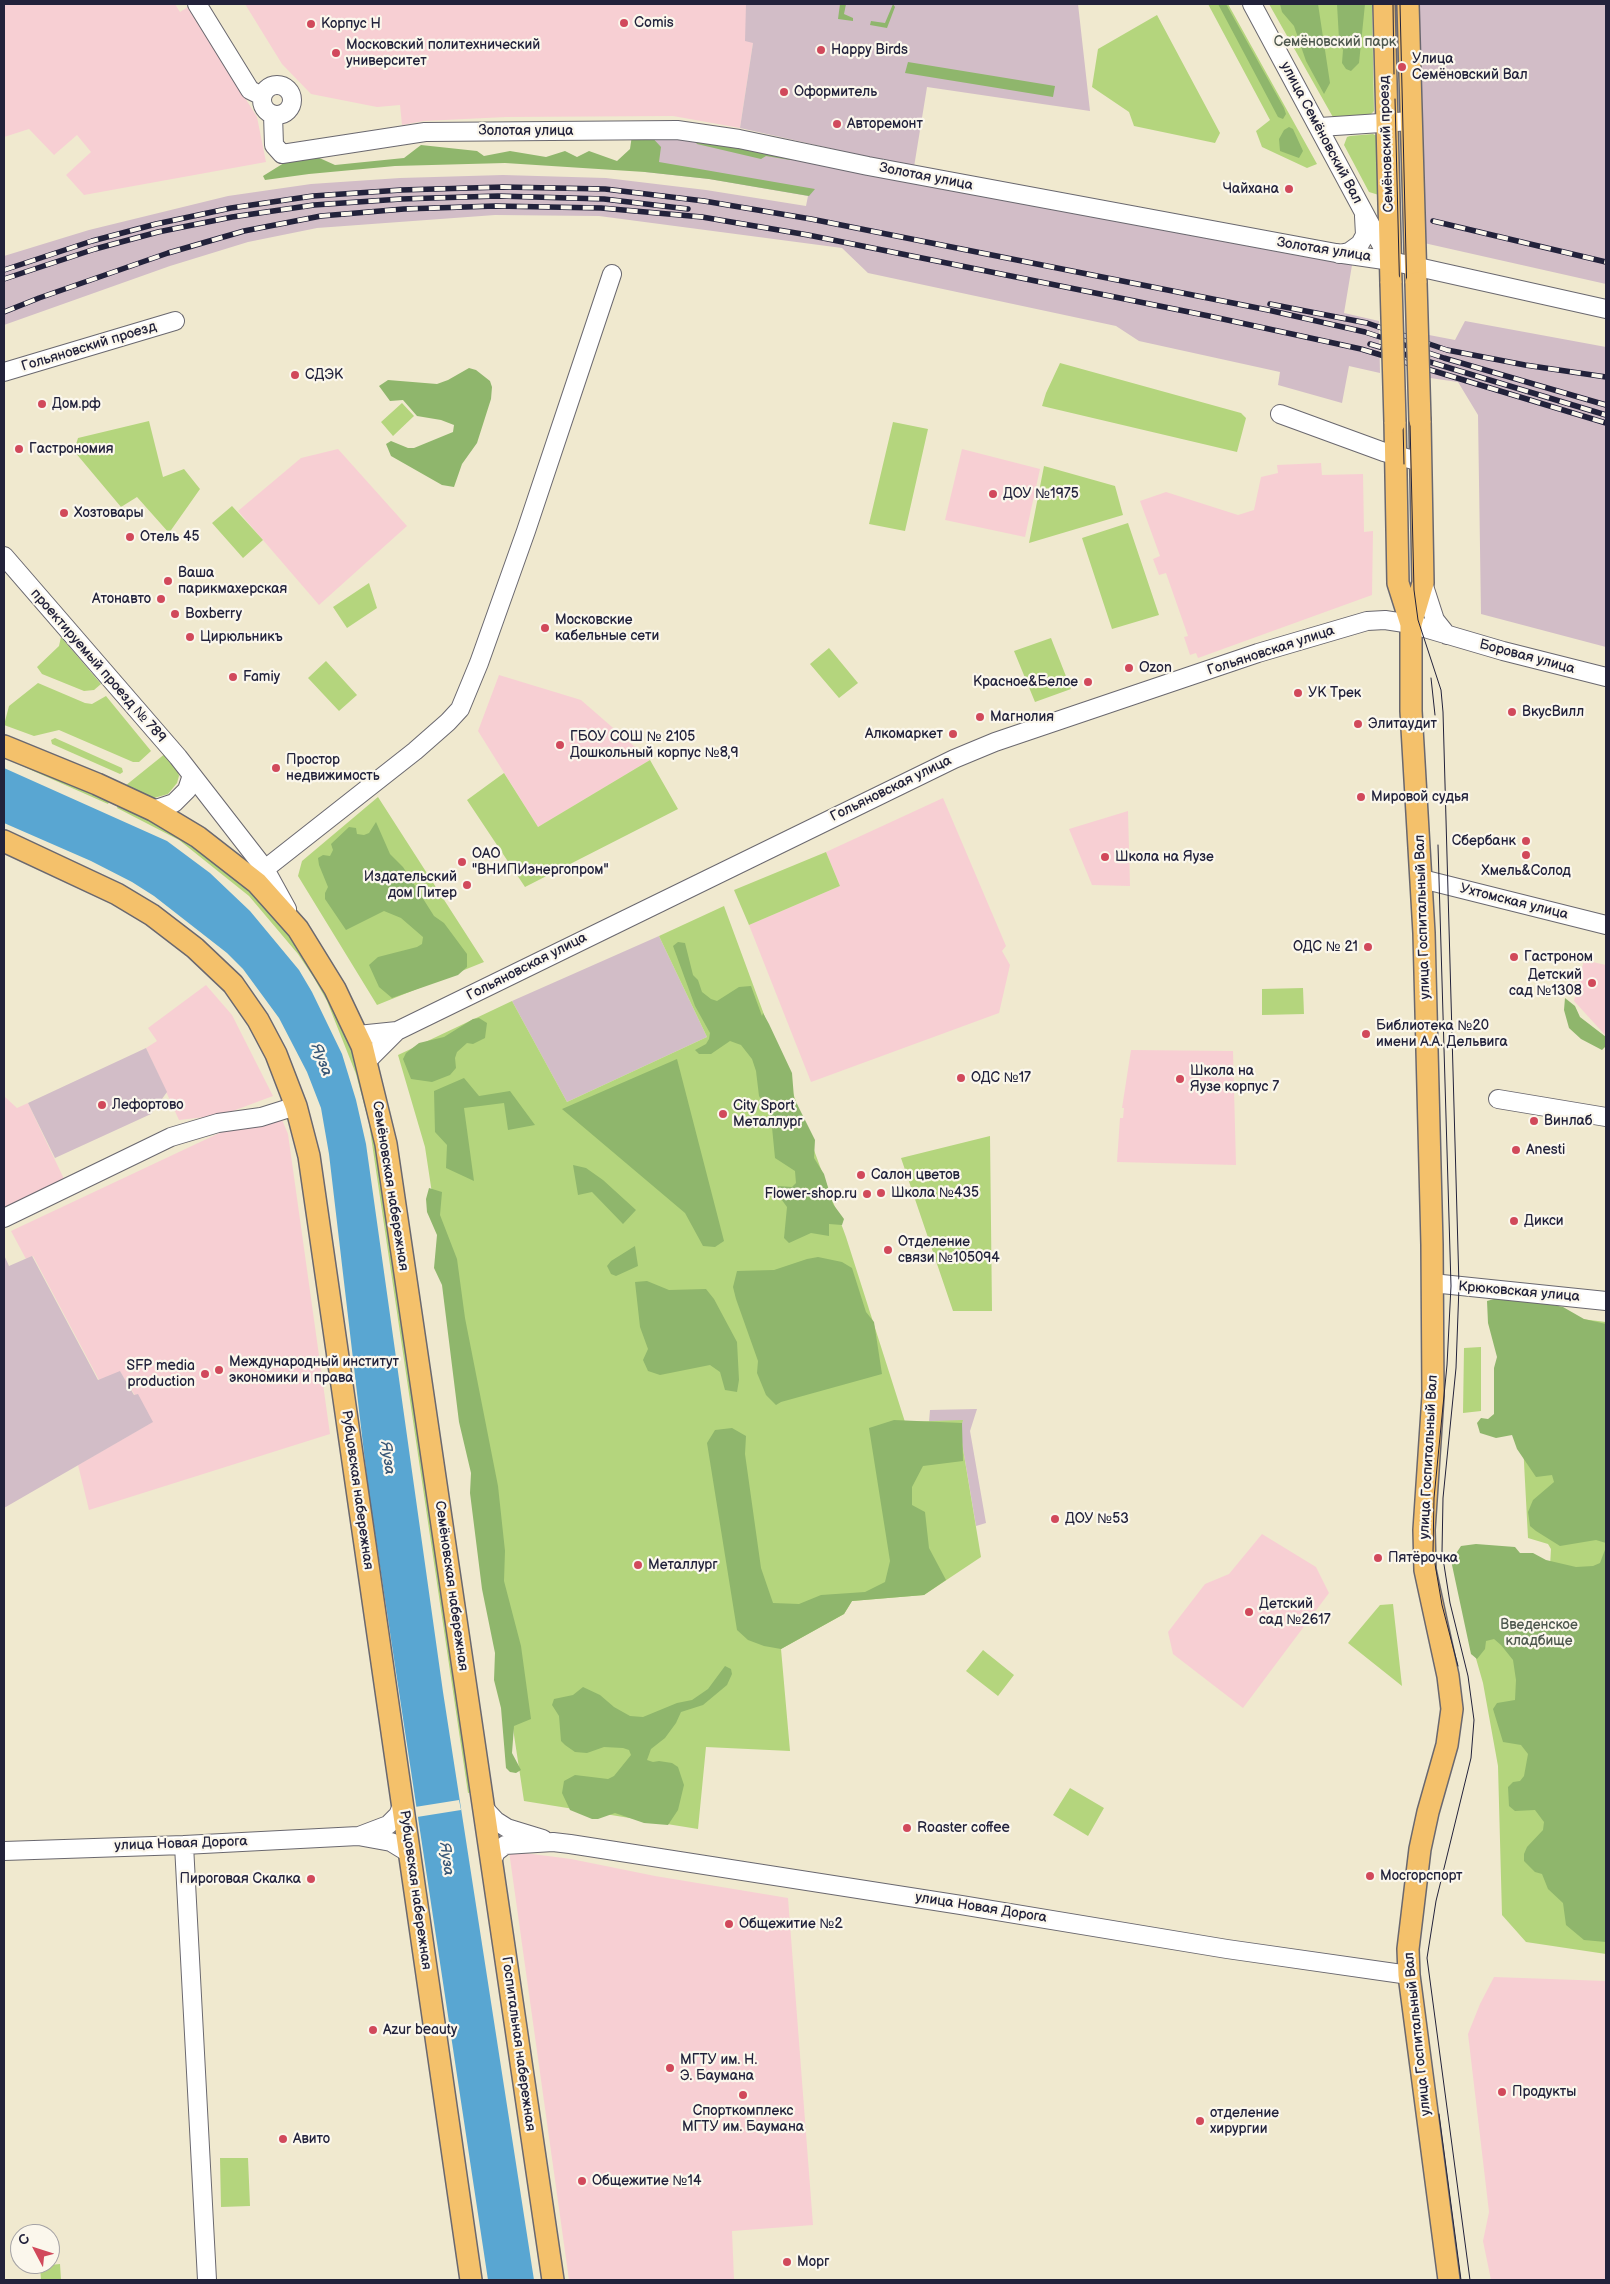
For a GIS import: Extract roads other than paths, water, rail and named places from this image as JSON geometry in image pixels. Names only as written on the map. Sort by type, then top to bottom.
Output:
[{"type":"main road","name":"Семёновский проезд","points":[[1384,4],[1395,422]]},
{"type":"main road","name":"Семёновский проезд","points":[[1408,4],[1420,421]]},
{"type":"main road","name":"улица Госпитальный Вал","points":[[1420,421],[1423,583],[1411,624],[1411,710],[1422,879],[1432,1284],[1433,1396],[1424,1530],[1425,1570],[1448,1676],[1452,1709],[1447,1745],[1428,1812],[1420,1849],[1408,1949],[1409,1975],[1449,2280]]},
{"type":"main road","name":"улица Госпитальный Вал","points":[[1395,422],[1398,583],[1411,624]]},
{"type":"main road","name":"Семёновская набережная","points":[[4,746],[97,784],[153,810],[198,837],[257,883],[298,929],[335,989],[358,1036],[368,1061],[386,1144],[483,1807]]},
{"type":"main road","name":"Рубцовская набережная","points":[[4,841],[117,894],[152,915],[195,948],[233,984],[258,1020],[276,1054],[296,1106],[309,1156],[471,2280]]},
{"type":"main road","name":"Госпитальная набережная","points":[[483,1807],[553,2280]]},
{"type":"street","name":"Золотая улица","points":[[196,4],[250,90],[262,96],[264,108],[273,115],[274,145],[282,154],[425,132],[677,130],[739,139],[878,168],[1338,254],[1391,261],[1416,275],[1606,309]]},
{"type":"street","name":"улица Семёновский Вал","points":[[1252,4],[1391,261]]},
{"type":"street","points":[[262,96],[268,87],[274,84],[280,84],[290,90],[292,96],[291,107],[283,114],[273,115]]},
{"type":"street","points":[[1320,127],[1411,121]]},
{"type":"street","points":[[1338,254],[1356,248],[1365,235],[1366,224],[1363,210]]},
{"type":"street","points":[[265,869],[415,751],[460,709],[480,663],[612,274]]},
{"type":"street","name":"Гольяновский проезд","points":[[4,372],[174,321]]},
{"type":"street","points":[[1280,414],[1420,462]]},
{"type":"street","name":"проектируемый проезд № 789","points":[[4,556],[192,775],[265,869],[298,929]]},
{"type":"street","points":[[1423,583],[1435,620],[1447,635]]},
{"type":"street","name":"Гольяновская улица","points":[[358,1036],[396,1031],[866,800],[995,742],[1258,653],[1367,621],[1384,620],[1411,624]]},
{"type":"street","name":"Боровая улица","points":[[1411,624],[1606,677]]},
{"type":"street","points":[[153,810],[174,803],[187,790],[192,775]]},
{"type":"street","name":"Ухтомская улица","points":[[1422,879],[1606,925]]},
{"type":"street","name":"Гольяновская улица","points":[[368,1061],[396,1031]]},
{"type":"street","points":[[1498,1099],[1606,1116]]},
{"type":"street","points":[[4,1218],[171,1137],[218,1123],[261,1117],[296,1106]]},
{"type":"street","name":"Крюковская улица","points":[[1432,1284],[1480,1286],[1606,1301]]},
{"type":"street","name":"улица Новая Дорога","points":[[358,1836],[388,1825],[398,1815],[402,1806]]},
{"type":"street","name":"улица Новая Дорога","points":[[483,1807],[496,1821],[507,1828],[553,1842],[947,1902],[1227,1949],[1409,1975]]},
{"type":"street","name":"улица Новая Дорога","points":[[4,1851],[184,1845],[358,1836],[391,1842],[409,1853]]},
{"type":"street","name":"улица Новая Дорога","points":[[491,1863],[496,1852],[505,1845],[553,1842]]},
{"type":"street","points":[[184,1845],[207,2280]]},
{"type":"water","name":"Яуза","points":[[4,768],[167,841],[210,873],[250,911],[299,970],[312,992],[342,1054],[356,1100],[366,1144],[443,1692],[534,2280],[488,2280],[368,1487],[329,1154],[321,1108],[307,1072],[279,1018],[243,969],[227,953],[154,896],[132,882],[91,861],[4,823]]},
{"type":"tram line","points":[[1393,4],[1394,74]]},
{"type":"tram line","points":[[1400,4],[1414,590],[1418,620],[1441,690],[1443,712],[1459,1286],[1456,1368],[1443,1498],[1442,1552],[1450,1603],[1468,1676],[1474,1720],[1471,1758],[1436,1901],[1427,1958],[1470,2280]]},
{"type":"tram line","points":[[1395,99],[1404,464]]},
{"type":"tram line","points":[[1431,678],[1435,715]]},
{"type":"tram line","points":[[1438,845],[1451,1286],[1447,1365],[1434,1498],[1433,1552],[1442,1605],[1458,1666]]},
{"type":"tram line","points":[[1439,2114],[1461,2280]]},
{"type":"railway","points":[[4,270],[92,241],[156,224],[231,208],[313,196],[401,190],[503,187],[605,189],[704,201],[811,219],[1268,310],[1365,332],[1444,358],[1606,405]]},
{"type":"railway","points":[[4,279],[95,249],[158,232],[232,217],[314,205],[401,199],[498,196],[604,199],[688,209]]},
{"type":"railway","points":[[4,312],[168,253],[244,231],[321,216],[404,209],[495,206],[601,208],[702,217],[808,235],[1209,316],[1361,349],[1606,423]]},
{"type":"railway","points":[[1433,221],[1606,262]]},
{"type":"railway","points":[[1270,304],[1367,323],[1447,350],[1525,365],[1606,377]]},
{"type":"railway","points":[[1370,344],[1606,415]]},
{"type":"place","name":"Comis","points":[[624,23]]},
{"type":"place","name":"Корпус Н","points":[[311,24]]},
{"type":"place","name":"Happy Birds","points":[[821,50]]},
{"type":"place","name":"Московский политехнический университет","points":[[336,53]]},
{"type":"place","name":"Улица Семёновский Вал","points":[[1402,67]]},
{"type":"place","name":"Оформитель","points":[[784,92]]},
{"type":"place","name":"Авторемонт","points":[[837,124]]},
{"type":"place","name":"Чайхана","points":[[1289,189]]},
{"type":"place","name":"СДЭК","points":[[295,375]]},
{"type":"place","name":"Дом.рф","points":[[42,404]]},
{"type":"place","name":"Гастрономия","points":[[19,449]]},
{"type":"place","name":"ДОУ №1975","points":[[993,494]]},
{"type":"place","name":"Хозтовары","points":[[64,513]]},
{"type":"place","name":"Отель 45","points":[[130,537]]},
{"type":"place","name":"Ваша парикмахерская","points":[[168,581]]},
{"type":"place","name":"Атонавто","points":[[161,599]]},
{"type":"place","name":"Boxberry","points":[[175,614]]},
{"type":"place","name":"Московские кабельные сети","points":[[545,628]]},
{"type":"place","name":"Цирюльникъ","points":[[190,637]]},
{"type":"place","name":"Ozon","points":[[1129,668]]},
{"type":"place","name":"Famiy","points":[[233,677]]},
{"type":"place","name":"Красное&Белое","points":[[1088,682]]},
{"type":"place","name":"УК Трек","points":[[1298,693]]},
{"type":"place","name":"ВкусВилл","points":[[1512,712]]},
{"type":"place","name":"Магнолия","points":[[980,717]]},
{"type":"place","name":"Элитаудит","points":[[1358,724]]},
{"type":"place","name":"Алкомаркет","points":[[953,734]]},
{"type":"place","name":"ГБОУ СОШ № 2105 Дошкольный корпус №8,9","points":[[560,745]]},
{"type":"place","name":"Простор недвижимость","points":[[276,768]]},
{"type":"place","name":"Мировой судья","points":[[1361,797]]},
{"type":"place","name":"Сбербанк","points":[[1526,841]]},
{"type":"place","name":"Хмель&Солод","points":[[1526,855]]},
{"type":"place","name":"Школа на Яузе","points":[[1105,857]]},
{"type":"place","name":"ОАО \"ВНИПИэнергопром\"","points":[[462,862]]},
{"type":"place","name":"Издательский дом Питер","points":[[467,885]]},
{"type":"place","name":"ОДС № 21","points":[[1368,947]]},
{"type":"place","name":"Гастроном","points":[[1514,957]]},
{"type":"place","name":"Детский сад №1308","points":[[1592,983]]},
{"type":"place","name":"Библиотека №20 имени А.А. Дельвига","points":[[1366,1034]]},
{"type":"place","name":"ОДС №17","points":[[961,1078]]},
{"type":"place","name":"Школа на Яузе корпус 7","points":[[1180,1079]]},
{"type":"place","name":"Лефортово","points":[[102,1105]]},
{"type":"place","name":"City Sport Металлург","points":[[723,1114]]},
{"type":"place","name":"Винлаб","points":[[1534,1121]]},
{"type":"place","name":"Anesti","points":[[1516,1150]]},
{"type":"place","name":"Салон цветов","points":[[861,1175]]},
{"type":"place","name":"Школа №435","points":[[881,1193]]},
{"type":"place","name":"Flower-shop.ru","points":[[867,1194]]},
{"type":"place","name":"Дикси","points":[[1514,1221]]},
{"type":"place","name":"Отделение связи №105094","points":[[888,1250]]},
{"type":"place","name":"Международный институт экономики и права","points":[[219,1370]]},
{"type":"place","name":"SFP media production","points":[[205,1374]]},
{"type":"place","name":"ДОУ №53","points":[[1055,1519]]},
{"type":"place","name":"Пятёрочка","points":[[1378,1558]]},
{"type":"place","name":"Металлург","points":[[638,1565]]},
{"type":"place","name":"Детский сад №2617","points":[[1249,1612]]},
{"type":"place","name":"Roaster coffee","points":[[907,1828]]},
{"type":"place","name":"Мосгорспорт","points":[[1370,1876]]},
{"type":"place","name":"Пироговая Скалка","points":[[311,1879]]},
{"type":"place","name":"Общежитие №2","points":[[729,1924]]},
{"type":"place","name":"Azur beauty","points":[[373,2030]]},
{"type":"place","name":"МГТУ им. Н. Э. Баумана","points":[[670,2068]]},
{"type":"place","name":"Продукты","points":[[1502,2092]]},
{"type":"place","name":"Спорткомплекс МГТУ им. Баумана","points":[[743,2095]]},
{"type":"place","name":"отделение хирургии","points":[[1200,2121]]},
{"type":"place","name":"Авито","points":[[283,2139]]},
{"type":"place","name":"Общежитие №14","points":[[582,2181]]},
{"type":"place","name":"Морг","points":[[787,2262]]},
{"type":"park label","name":"Семёновский парк","points":[[1335,42]]},
{"type":"park label","name":"Введенское кладбище","points":[[1539,1634]]}]
